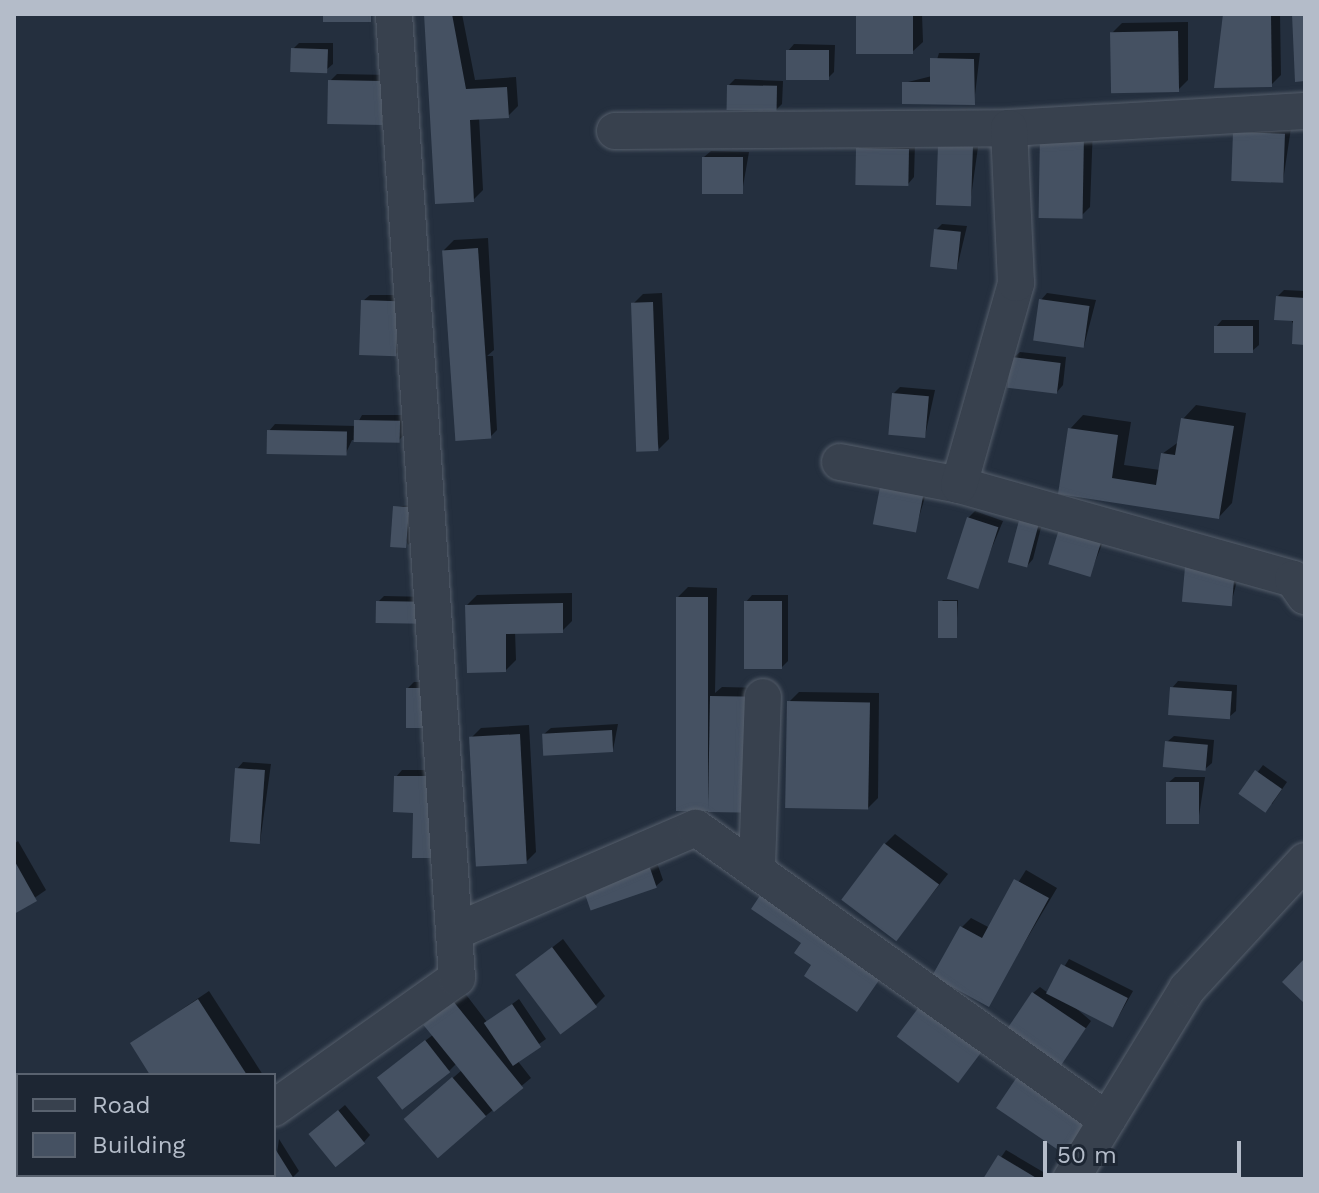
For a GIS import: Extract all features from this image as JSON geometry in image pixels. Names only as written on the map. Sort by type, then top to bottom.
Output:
[{"type":"street","points":[[276,1107],[457,978],[394,14]]},
{"type":"street","points":[[615,131],[1009,128],[1305,111]]},
{"type":"street","points":[[959,485],[1016,283],[1009,128]]},
{"type":"street","points":[[840,462],[959,485],[1293,579],[1305,596]]},
{"type":"street","points":[[757,866],[763,697]]},
{"type":"street","points":[[454,932],[696,828],[757,866],[1107,1120]]},
{"type":"street","points":[[1071,1179],[1187,989],[1305,861]]},
{"type":"building","points":[[323,14],[371,14],[371,22],[323,22]]},
{"type":"building","points":[[424,14],[452,14],[466,89],[507,87],[509,118],[470,120],[474,202],[435,204]]},
{"type":"building","points":[[856,14],[913,14],[913,54],[856,54]]},
{"type":"building","points":[[1223,14],[1271,14],[1272,87],[1214,88]]},
{"type":"building","points":[[1292,14],[1305,14],[1305,81],[1295,82]]},
{"type":"building","points":[[1178,31],[1179,92],[1111,93],[1110,32]]},
{"type":"building","points":[[291,48],[328,49],[327,73],[290,72]]},
{"type":"building","points":[[786,50],[829,50],[829,80],[786,80]]},
{"type":"building","points":[[930,58],[974,59],[975,105],[902,104],[902,82],[930,82]]},
{"type":"building","points":[[328,80],[383,81],[382,125],[327,124]]},
{"type":"building","points":[[727,85],[777,86],[777,111],[727,110]]},
{"type":"building","points":[[1233,132],[1285,134],[1283,183],[1231,181]]},
{"type":"building","points":[[1040,134],[1084,135],[1083,219],[1039,218]]},
{"type":"building","points":[[938,145],[973,146],[971,206],[936,205]]},
{"type":"building","points":[[856,148],[909,149],[908,186],[855,185]]},
{"type":"building","points":[[702,157],[743,157],[743,194],[702,194]]},
{"type":"building","points":[[934,229],[961,232],[957,270],[930,267]]},
{"type":"building","points":[[478,248],[491,439],[455,441],[442,251]]},
{"type":"building","points":[[1276,296],[1305,298],[1305,345],[1292,344],[1293,321],[1274,320]]},
{"type":"building","points":[[1039,299],[1090,306],[1084,348],[1033,341]]},
{"type":"building","points":[[361,300],[398,301],[396,356],[359,355]]},
{"type":"building","points":[[653,302],[658,451],[636,452],[631,303]]},
{"type":"building","points":[[1214,326],[1253,326],[1253,353],[1214,353]]},
{"type":"building","points":[[1011,357],[1061,363],[1057,394],[1007,388]]},
{"type":"building","points":[[892,393],[929,396],[925,438],[888,435]]},
{"type":"building","points":[[1181,418],[1234,426],[1219,519],[1058,494],[1068,428],[1118,435],[1112,478],[1156,485],[1161,453],[1175,455]]},
{"type":"building","points":[[354,420],[400,421],[400,443],[354,442]]},
{"type":"building","points":[[267,430],[347,431],[347,455],[267,454]]},
{"type":"building","points":[[881,482],[924,490],[916,533],[873,524]]},
{"type":"building","points":[[393,506],[409,507],[406,548],[390,547]]},
{"type":"building","points":[[1021,513],[1040,518],[1027,567],[1008,562]]},
{"type":"building","points":[[967,517],[998,527],[978,589],[947,579]]},
{"type":"building","points":[[1060,526],[1102,539],[1090,577],[1048,564]]},
{"type":"building","points":[[1185,567],[1235,571],[1232,606],[1182,602]]},
{"type":"building","points":[[676,597],[708,597],[708,811],[676,811]]},
{"type":"building","points":[[376,601],[424,602],[424,624],[376,623]]},
{"type":"building","points":[[744,601],[782,601],[782,669],[744,669]]},
{"type":"building","points":[[938,601],[957,601],[957,638],[938,638]]},
{"type":"building","points":[[563,603],[563,633],[506,634],[506,672],[467,673],[465,605]]},
{"type":"building","points":[[1170,687],[1232,691],[1230,719],[1168,715]]},
{"type":"building","points":[[406,688],[429,688],[429,728],[406,728]]},
{"type":"building","points":[[710,696],[757,697],[755,813],[708,812]]},
{"type":"building","points":[[787,701],[870,702],[868,809],[785,808]]},
{"type":"building","points":[[612,730],[613,752],[543,756],[542,734]]},
{"type":"building","points":[[520,734],[527,864],[476,866],[469,737]]},
{"type":"building","points":[[1165,741],[1208,745],[1206,771],[1163,767]]},
{"type":"building","points":[[235,768],[265,770],[260,844],[230,842]]},
{"type":"building","points":[[1255,770],[1282,789],[1265,813],[1238,794]]},
{"type":"building","points":[[394,776],[437,776],[436,858],[412,858],[413,813],[393,812]]},
{"type":"building","points":[[1166,782],[1199,782],[1199,824],[1166,824]]},
{"type":"building","points":[[884,843],[939,885],[896,941],[841,900]]},
{"type":"building","points":[[14,860],[37,901],[14,914]]},
{"type":"building","points":[[649,865],[657,888],[591,910],[583,888]]},
{"type":"building","points":[[1014,879],[1049,898],[989,1007],[932,976],[960,926],[982,938]]},
{"type":"building","points":[[763,891],[884,973],[857,1012],[804,976],[811,965],[794,953],[801,943],[751,909]]},
{"type":"building","points":[[552,947],[597,1007],[560,1035],[515,975]]},
{"type":"building","points":[[1305,958],[1305,1004],[1282,982]]},
{"type":"building","points":[[1061,964],[1128,998],[1113,1027],[1046,993]]},
{"type":"building","points":[[1032,992],[1086,1028],[1061,1066],[1007,1029]]},
{"type":"building","points":[[198,999],[246,1073],[149,1073],[130,1043]]},
{"type":"building","points":[[453,1001],[523,1088],[494,1112],[423,1025]]},
{"type":"building","points":[[922,1003],[983,1049],[958,1083],[897,1037]]},
{"type":"building","points":[[512,1004],[541,1047],[513,1066],[484,1023]]},
{"type":"building","points":[[425,1040],[450,1072],[402,1110],[377,1078]]},
{"type":"building","points":[[1019,1074],[1088,1120],[1065,1154],[996,1108]]},
{"type":"building","points":[[452,1077],[486,1116],[438,1158],[404,1119]]},
{"type":"building","points":[[338,1110],[365,1143],[336,1167],[308,1134]]},
{"type":"building","points":[[276,1150],[294,1179],[215,1179],[276,1177]]},
{"type":"building","points":[[998,1155],[1038,1179],[983,1179]]},
{"type":"building","points":[[16,1173],[16,1177],[47,1179],[14,1179]]}]
